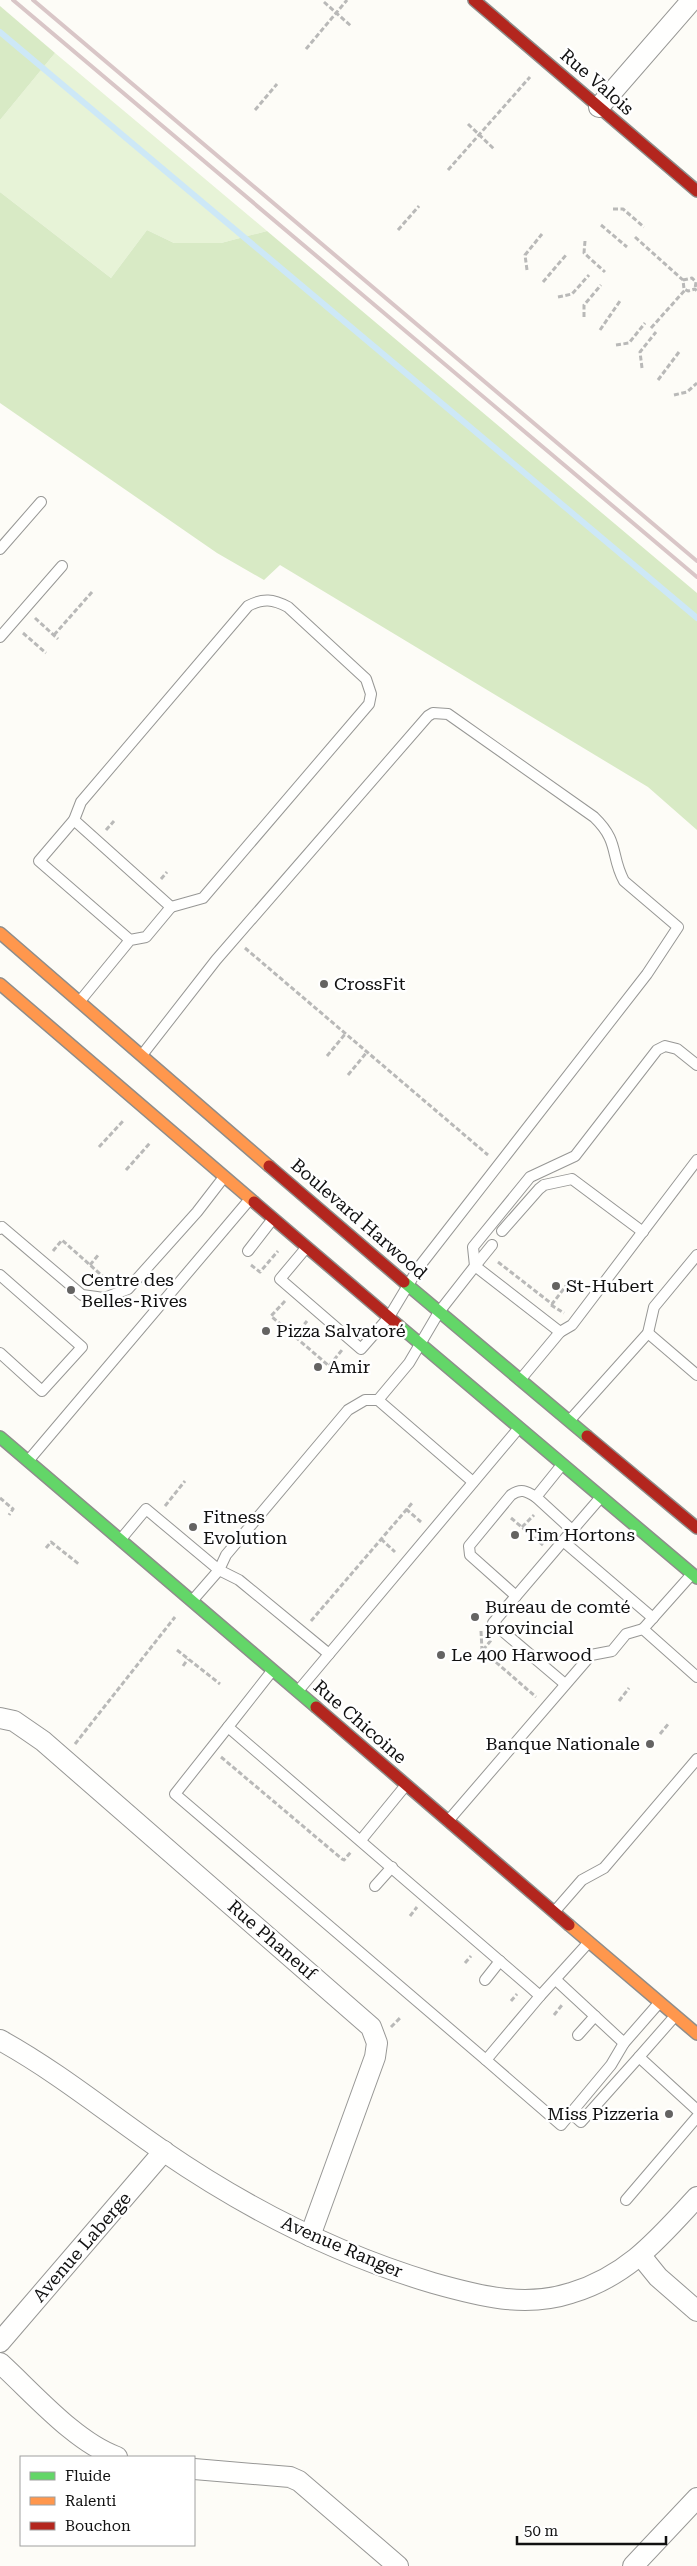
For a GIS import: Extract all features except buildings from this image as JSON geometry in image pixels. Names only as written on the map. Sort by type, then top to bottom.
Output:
[{"type":"main road","name":"Rue Valois","points":[[474,0],[697,191]]},
{"type":"main road","name":"Boulevard Harwood","points":[[0,934],[439,1312],[697,1528]]},
{"type":"main road","points":[[0,984],[306,1247],[694,1576]]},
{"type":"main road","name":"Rue Chicoine","points":[[0,1437],[697,2034]]},
{"type":"street","points":[[600,107],[692,0]]},
{"type":"street","name":"Rue Phaneuf","points":[[0,1718],[14,1721],[43,1741],[370,2027],[377,2043],[376,2057],[310,2236]]},
{"type":"street","name":"Avenue Ranger","points":[[0,2040],[51,2071],[164,2151],[248,2204],[310,2236],[419,2279],[483,2296],[516,2300],[556,2297],[584,2289],[620,2271],[641,2256],[697,2196]]},
{"type":"street","name":"Avenue Laberge","points":[[0,2342],[164,2151]]},
{"type":"street","points":[[641,2256],[658,2277],[697,2311]]},
{"type":"street","points":[[0,2363],[80,2435],[115,2456]]},
{"type":"street","points":[[195,2469],[290,2477],[299,2481],[398,2566]]},
{"type":"street","points":[[633,2566],[697,2498]]},
{"type":"lane","points":[[0,549],[41,502]]},
{"type":"lane","points":[[0,637],[62,566]]},
{"type":"lane","points":[[80,1002],[130,940],[146,937],[171,907],[203,898],[369,704],[371,694],[366,679],[288,607],[276,601],[266,599],[248,606],[81,802],[74,820],[39,861],[130,940]]},
{"type":"lane","points":[[142,1055],[216,960],[428,716],[433,713],[448,714],[594,817],[611,837],[620,873],[624,881],[678,927],[647,974],[419,1267],[389,1317],[361,1349],[280,1279],[306,1247]]},
{"type":"lane","points":[[74,820],[171,907]]},
{"type":"lane","points":[[560,1332],[475,1266],[473,1247],[530,1177],[575,1156],[657,1050],[665,1046],[677,1049],[697,1065]]},
{"type":"lane","points":[[520,1380],[560,1332],[572,1324],[697,1160]]},
{"type":"lane","points":[[0,1229],[2,1227],[82,1295],[104,1298],[128,1289],[198,1212],[225,1177]]},
{"type":"lane","points":[[502,1231],[538,1189],[544,1185],[572,1180],[642,1232]]},
{"type":"lane","points":[[28,1461],[251,1199]]},
{"type":"lane","points":[[248,1251],[274,1219]]},
{"type":"lane","points":[[378,1400],[409,1363],[439,1312],[492,1245]]},
{"type":"lane","points":[[569,1421],[648,1333],[654,1307],[697,1255]]},
{"type":"lane","points":[[0,1275],[82,1347],[42,1391],[0,1353]]},
{"type":"lane","points":[[648,1333],[697,1375]]},
{"type":"lane","points":[[191,1602],[219,1570],[226,1555],[348,1410],[365,1400],[378,1400],[474,1482]]},
{"type":"lane","points":[[297,1692],[519,1428]]},
{"type":"lane","points":[[536,1497],[563,1465]]},
{"type":"lane","points":[[516,1596],[470,1555],[469,1546],[511,1495],[518,1491],[525,1491],[536,1497],[572,1530]]},
{"type":"lane","points":[[565,1684],[494,1623],[601,1497]]},
{"type":"lane","points":[[120,1540],[146,1509],[219,1570],[239,1580],[329,1654]]},
{"type":"lane","points":[[563,1541],[653,1618]]},
{"type":"lane","points":[[448,1820],[591,1654],[612,1650],[626,1634],[643,1629],[694,1576]]},
{"type":"lane","points":[[643,1629],[697,1677]]},
{"type":"lane","points":[[273,1671],[175,1794],[561,2125],[611,2065],[624,2043],[660,2002]]},
{"type":"lane","points":[[228,1726],[540,1996]]},
{"type":"lane","points":[[555,1912],[582,1880],[604,1868],[697,1759]]},
{"type":"lane","points":[[361,1840],[406,1785]]},
{"type":"lane","points":[[375,1886],[392,1867]]},
{"type":"lane","points":[[486,2060],[589,1941]]},
{"type":"lane","points":[[485,1980],[500,1961]]},
{"type":"lane","points":[[556,1980],[624,2043]]},
{"type":"lane","points":[[578,2035],[595,2016]]},
{"type":"lane","points":[[571,2113],[581,2122],[675,2016]]},
{"type":"lane","points":[[639,2057],[697,2110]]},
{"type":"lane","points":[[626,2200],[697,2116]]},
{"type":"path","points":[[306,49],[347,0]]},
{"type":"path","points":[[324,2],[351,26]]},
{"type":"path","points":[[448,170],[531,76]]},
{"type":"path","points":[[255,110],[277,84]]},
{"type":"path","points":[[468,124],[478,136],[494,149]]},
{"type":"path","points":[[398,230],[419,206]]},
{"type":"path","points":[[613,209],[623,208],[644,227]]},
{"type":"path","points":[[600,225],[627,247]]},
{"type":"path","points":[[527,270],[525,254],[542,234]]},
{"type":"path","points":[[635,237],[683,280],[685,290]]},
{"type":"path","points":[[585,241],[584,253],[605,272]]},
{"type":"path","points":[[542,282],[566,255]]},
{"type":"path","points":[[558,297],[572,294],[589,275]]},
{"type":"path","points":[[651,328],[685,290],[696,290],[696,282],[692,278],[683,280]]},
{"type":"path","points":[[584,318],[584,305],[601,285]]},
{"type":"path","points":[[600,330],[620,302]]},
{"type":"path","points":[[616,345],[629,343],[645,323]]},
{"type":"path","points":[[642,368],[640,352],[656,332]]},
{"type":"path","points":[[658,380],[679,352]]},
{"type":"path","points":[[674,395],[687,392],[697,383]]},
{"type":"path","points":[[54,635],[92,592]]},
{"type":"path","points":[[30,613],[58,639]]},
{"type":"path","points":[[15,637],[20,631],[46,653]]},
{"type":"path","points":[[245,948],[488,1155],[482,1162]]},
{"type":"path","points":[[263,963],[268,958]]},
{"type":"path","points":[[284,981],[289,976]]},
{"type":"path","points":[[308,1001],[312,997]]},
{"type":"path","points":[[332,1021],[336,1017]]},
{"type":"path","points":[[327,1056],[346,1033]]},
{"type":"path","points":[[357,1043],[361,1039]]},
{"type":"path","points":[[348,1074],[367,1052]]},
{"type":"path","points":[[98,1147],[124,1119]]},
{"type":"path","points":[[126,1170],[151,1142]]},
{"type":"path","points":[[51,1254],[62,1240],[112,1285]]},
{"type":"path","points":[[260,1272],[278,1251]]},
{"type":"path","points":[[90,1265],[100,1254]]},
{"type":"path","points":[[491,1256],[552,1304],[566,1286],[576,1293],[581,1286]]},
{"type":"path","points":[[293,1291],[271,1316],[329,1366]]},
{"type":"path","points":[[156,1517],[185,1482]]},
{"type":"path","points":[[0,1498],[13,1509],[9,1515]]},
{"type":"path","points":[[308,1624],[412,1502]]},
{"type":"path","points":[[406,1509],[432,1531]]},
{"type":"path","points":[[506,1514],[543,1545],[537,1552]]},
{"type":"path","points":[[381,1539],[406,1562]]},
{"type":"path","points":[[46,1548],[51,1542],[80,1565]]},
{"type":"path","points":[[74,1744],[180,1612]]},
{"type":"path","points":[[177,1650],[220,1684]]},
{"type":"path","points":[[183,1666],[188,1659]]},
{"type":"path","points":[[619,1701],[630,1688]]},
{"type":"path","points":[[660,1734],[669,1723]]},
{"type":"path","points":[[219,1755],[344,1860]]},
{"type":"path","points":[[390,2027],[401,2017]]},
{"type":"green space","points":[[0,6],[55,53],[0,120]]},
{"type":"green space","points":[[55,53],[267,231],[221,243],[174,243],[147,230],[111,278],[0,192],[0,120]]},
{"type":"green space","points":[[0,192],[111,278],[147,230],[174,243],[221,243],[267,231],[697,593],[697,830],[648,787],[280,565],[264,580],[217,553],[0,403]]},
{"type":"waterway","points":[[0,32],[697,618]]},
{"type":"railway","points":[[13,0],[697,577]]},
{"type":"railway","points":[[33,0],[697,561]]},
{"type":"traffic: fast","points":[[404,1282],[587,1436]]},
{"type":"traffic: fast","points":[[398,1325],[697,1578]]},
{"type":"traffic: fast","points":[[0,1437],[316,1707]]},
{"type":"traffic: slow","points":[[0,933],[269,1166]]},
{"type":"traffic: slow","points":[[0,984],[254,1202]]},
{"type":"traffic: slow","points":[[569,1925],[697,2034]]},
{"type":"traffic: jam","points":[[474,0],[697,191]]},
{"type":"traffic: jam","points":[[269,1166],[404,1282]]},
{"type":"traffic: jam","points":[[254,1202],[398,1325]]},
{"type":"traffic: jam","points":[[587,1436],[697,1528]]},
{"type":"traffic: jam","points":[[316,1707],[569,1925]]},
{"type":"place","name":"CrossFit","points":[[324,984]]},
{"type":"place","name":"St-Hubert","points":[[556,1286]]},
{"type":"place","name":"Centre des Belles-Rives","points":[[71,1290]]},
{"type":"place","name":"Pizza Salvatoré","points":[[266,1331]]},
{"type":"place","name":"Amir","points":[[318,1367]]},
{"type":"place","name":"Fitness Evolution","points":[[193,1527]]},
{"type":"place","name":"Tim Hortons","points":[[515,1535]]},
{"type":"place","name":"Bureau de comté provincial","points":[[475,1617]]},
{"type":"place","name":"Le 400 Harwood","points":[[441,1655]]},
{"type":"place","name":"Banque Nationale","points":[[650,1744]]},
{"type":"place","name":"Miss Pizzeria","points":[[669,2114]]}]
